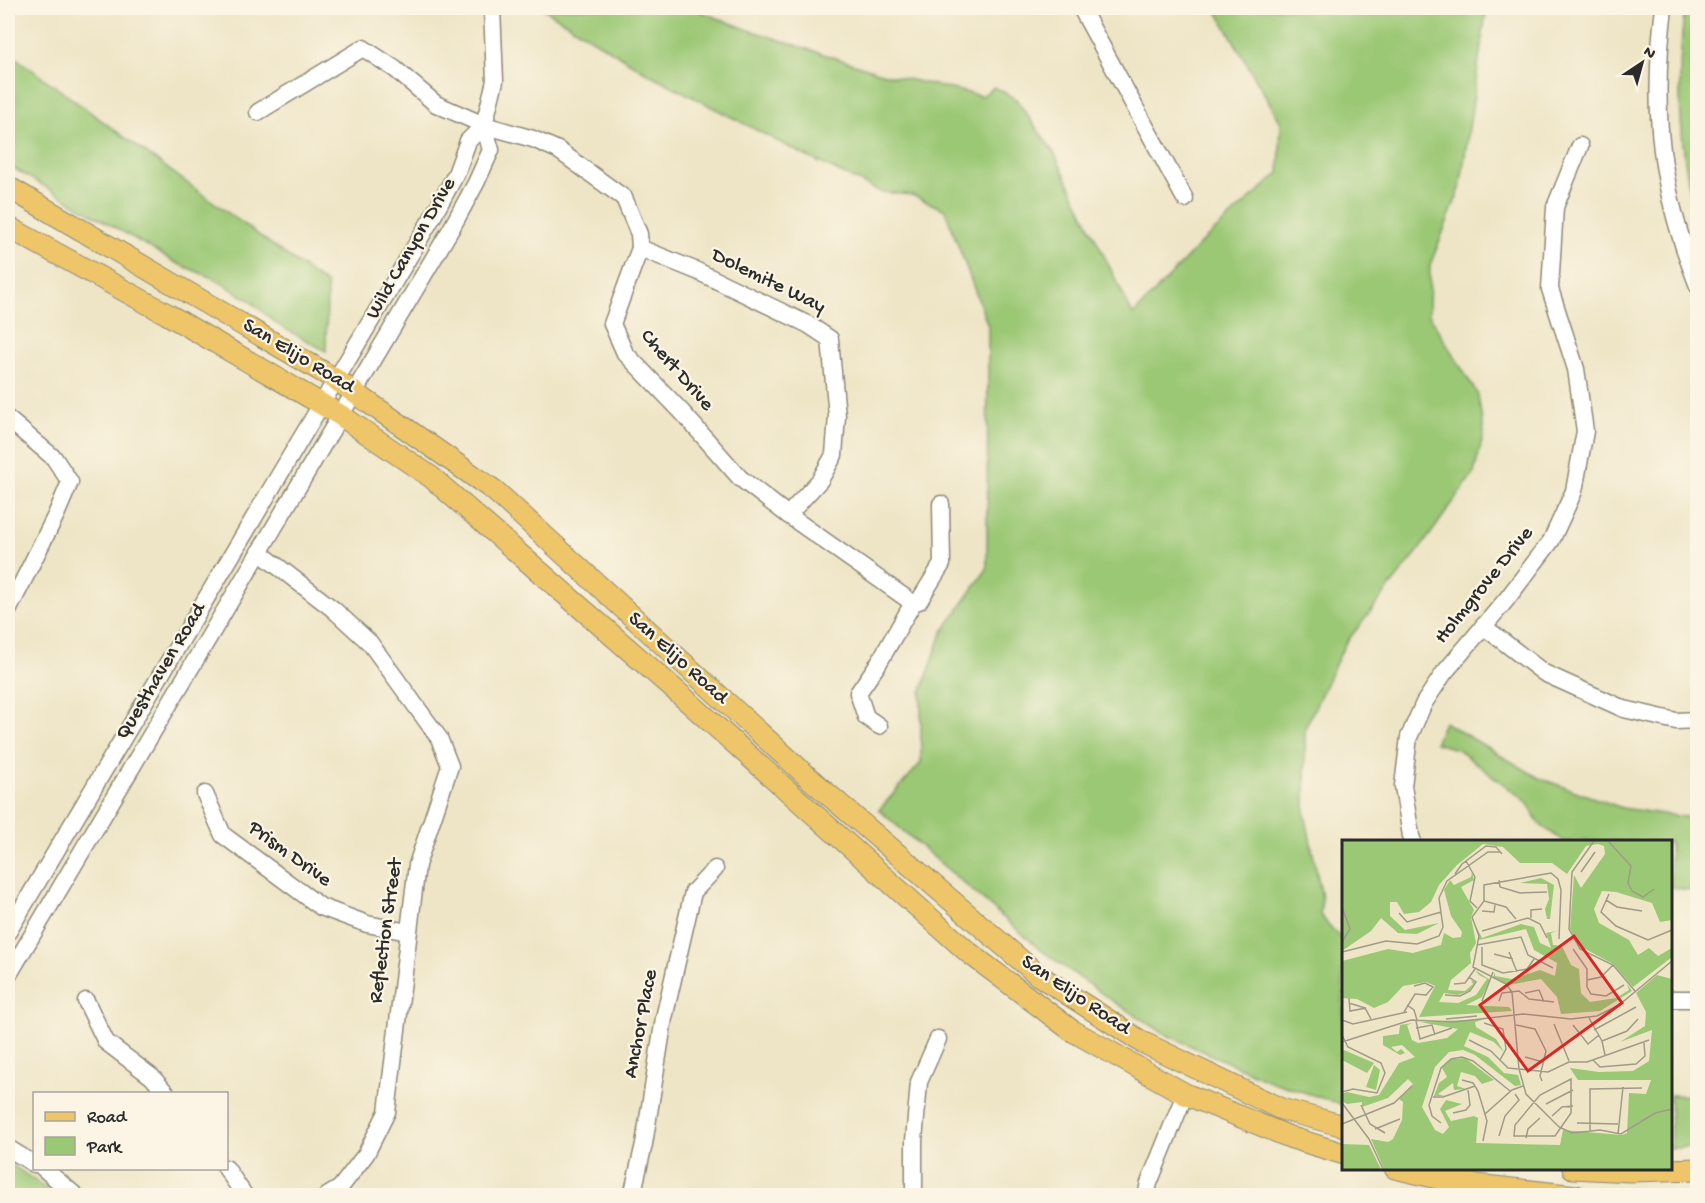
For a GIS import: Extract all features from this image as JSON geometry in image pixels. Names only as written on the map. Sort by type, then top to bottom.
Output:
[{"type":"main road","name":"San Elijo Road","points":[[8,187],[336,378],[495,491],[809,778],[1038,975],[1142,1042],[1281,1109],[1342,1125]]},
{"type":"main road","name":"San Elijo Road","points":[[8,227],[167,314],[340,416],[431,477],[683,697],[968,952],[1071,1030],[1185,1094],[1292,1138],[1342,1153]]},
{"type":"main road","points":[[1672,1170],[1698,1169]]},
{"type":"main road","points":[[1404,1170],[1459,1183],[1576,1196]]},
{"type":"main road","points":[[1612,1170],[1664,1170]]},
{"type":"street","name":"Wild Canyon Drive","points":[[354,390],[451,229],[491,150],[484,125],[495,81],[492,8]]},
{"type":"street","points":[[1081,8],[1185,199]]},
{"type":"street","points":[[1664,8],[1658,100],[1662,162],[1670,204],[1685,254],[1698,286]]},
{"type":"street","points":[[258,112],[363,48],[396,69],[436,104],[484,125],[533,139],[558,150],[624,198],[639,234],[640,248]]},
{"type":"street","name":"Wild Canyon Drive","points":[[336,378],[432,218],[456,174],[468,141],[484,125]]},
{"type":"street","name":"Holmgrove Drive","points":[[1412,840],[1403,786],[1409,737],[1425,703],[1444,673],[1551,541],[1574,491],[1585,430],[1576,369],[1550,289],[1555,207],[1580,146]]},
{"type":"street","name":"Chert Drive","points":[[640,248],[612,324],[625,353],[681,411],[740,478],[788,515],[913,603]]},
{"type":"street","name":"Dolemite Way","points":[[640,248],[809,325],[830,339],[837,416],[834,455],[819,480],[788,515]]},
{"type":"street","name":"Questhaven Road","points":[[8,932],[336,378]]},
{"type":"street","name":"Questhaven Road","points":[[8,976],[354,390]]},
{"type":"street","points":[[8,419],[54,459],[70,482],[57,515],[8,611]]},
{"type":"street","points":[[879,726],[866,717],[858,693],[913,603],[920,601],[942,564],[940,504]]},
{"type":"street","name":"Reflection Street","points":[[259,552],[333,609],[370,643],[439,738],[450,766],[417,865],[387,1112],[366,1154],[340,1188],[327,1196]]},
{"type":"street","points":[[1484,626],[1544,673],[1624,709],[1676,721],[1698,720]]},
{"type":"street","name":"Prism Drive","points":[[205,794],[223,836],[321,907],[367,924],[408,932]]},
{"type":"street","name":"Anchor Place","points":[[632,1196],[644,1144],[664,1018],[693,892],[715,869]]},
{"type":"street","points":[[1672,999],[1698,999]]},
{"type":"street","points":[[86,1001],[106,1042],[152,1077],[165,1092]]},
{"type":"street","points":[[914,1196],[914,1141],[919,1082],[938,1039]]},
{"type":"street","points":[[1146,1196],[1149,1183],[1185,1094]]},
{"type":"street","points":[[8,1148],[33,1163]]},
{"type":"street","points":[[45,1170],[76,1196]]},
{"type":"street","points":[[227,1170],[244,1196]]},
{"type":"green space","points":[[542,8],[692,8],[746,29],[885,74],[982,96],[994,87],[1016,99],[1054,153],[1133,315],[1202,242],[1279,173],[1281,123],[1215,8],[1474,8],[1486,12],[1460,189],[1430,265],[1429,315],[1478,395],[1484,433],[1474,473],[1419,550],[1345,644],[1305,728],[1305,814],[1322,898],[1320,915],[1342,940],[1342,1105],[1267,1080],[1167,1035],[1111,1000],[1042,951],[879,810],[921,763],[921,693],[942,633],[987,569],[988,326],[945,210],[912,195],[881,192],[804,155],[647,73]]},
{"type":"green space","points":[[1685,8],[1697,8],[1697,225],[1683,144],[1681,117],[1680,63]]},
{"type":"green space","points":[[8,52],[327,285],[326,351],[278,325],[248,299],[215,279],[178,264],[8,165]]},
{"type":"green space","points":[[1444,722],[1539,778],[1622,808],[1697,819],[1697,892],[1672,887],[1672,840],[1562,840],[1539,824],[1527,802],[1457,749],[1435,743]]},
{"type":"green space","points":[[1672,1095],[1697,1096],[1697,1147],[1672,1148]]},
{"type":"green space","points":[[8,1162],[47,1189],[40,1195],[8,1195]]}]
